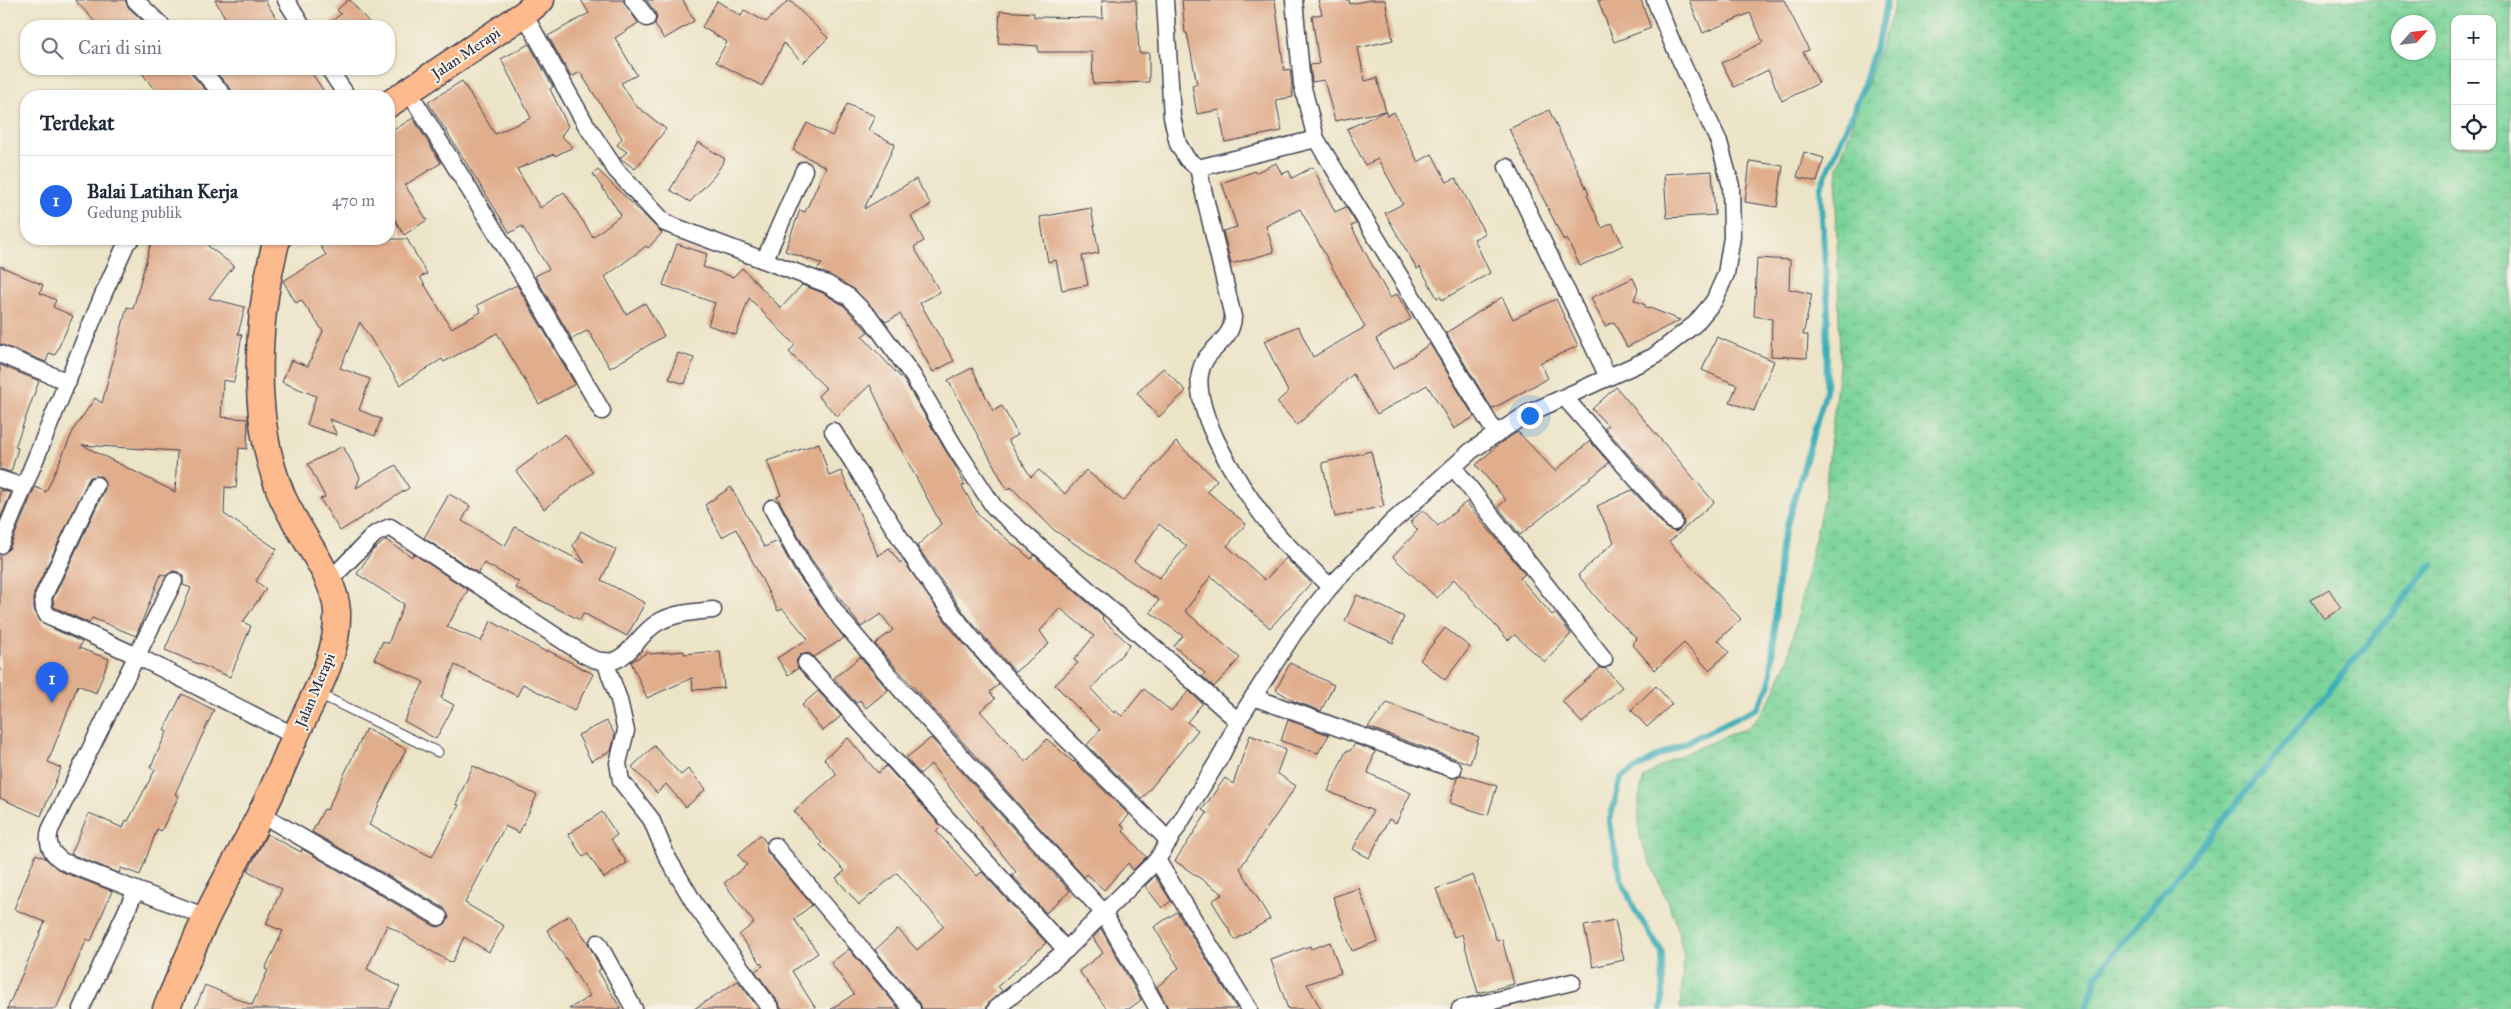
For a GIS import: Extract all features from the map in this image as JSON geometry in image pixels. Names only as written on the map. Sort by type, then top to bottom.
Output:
[{"type":"main road","name":"Jalan Merapi","points":[[399,98],[533,7]]},
{"type":"main road","name":"Jalan Merapi","points":[[166,1009],[206,917],[261,814],[295,736],[317,693],[336,637],[337,609],[329,581],[282,495],[269,452],[261,400],[261,310],[276,245]]},
{"type":"street","points":[[135,0],[156,20]]},
{"type":"street","points":[[286,0],[298,20]]},
{"type":"street","points":[[632,0],[646,18]]},
{"type":"street","points":[[1165,0],[1172,117],[1178,144],[1187,159],[1198,168],[1233,318],[1229,334],[1210,350],[1202,363],[1199,390],[1202,406],[1223,453],[1254,503],[1283,540],[1330,587]]},
{"type":"street","points":[[1294,0],[1302,84],[1316,139],[1496,434]]},
{"type":"street","points":[[996,1009],[1066,950],[1157,860],[1221,756],[1238,721],[1294,634],[1330,587],[1392,522],[1471,451],[1527,414],[1653,357],[1695,324],[1714,301],[1726,274],[1732,237],[1731,186],[1719,142],[1659,1]]},
{"type":"street","points":[[533,7],[585,123],[616,170],[665,223],[765,259],[827,284],[849,298],[871,319],[912,376],[954,446],[994,507],[1238,721]]},
{"type":"street","points":[[205,75],[219,90]]},
{"type":"street","points":[[333,75],[343,90]]},
{"type":"street","points":[[399,98],[534,294],[602,412]]},
{"type":"street","points":[[1198,168],[1316,139]]},
{"type":"street","points":[[1507,167],[1608,377]]},
{"type":"street","points":[[765,259],[804,170]]},
{"type":"street","points":[[0,545],[103,295],[126,245]]},
{"type":"street","points":[[0,354],[68,382]]},
{"type":"street","points":[[1565,398],[1674,522]]},
{"type":"street","points":[[833,431],[907,550],[979,647],[1042,714],[1169,841]]},
{"type":"street","points":[[1454,468],[1604,659]]},
{"type":"street","points":[[0,479],[24,487]]},
{"type":"street","points":[[96,485],[43,597],[42,603],[47,615],[137,656],[295,736]]},
{"type":"street","points":[[772,508],[802,564],[840,618],[902,691],[1103,912],[1158,1009]]},
{"type":"street","points":[[329,581],[375,534],[390,527],[583,654],[594,660],[605,661],[626,654],[633,649],[650,628],[662,620],[678,614],[713,610]]},
{"type":"street","points":[[174,582],[50,830],[48,843],[53,853],[64,862],[206,917]]},
{"type":"street","points":[[605,661],[619,700],[626,731],[618,763],[622,781],[651,819],[667,857],[696,906],[770,1009]]},
{"type":"street","points":[[806,663],[1066,950]]},
{"type":"street","points":[[1253,697],[1453,769]]},
{"type":"street","points":[[261,814],[439,917]]},
{"type":"street","points":[[775,846],[912,1009]]},
{"type":"street","points":[[1157,860],[1249,1009]]},
{"type":"street","points":[[81,1009],[136,890]]},
{"type":"street","points":[[598,943],[634,1009]]},
{"type":"street","points":[[1460,1009],[1572,982]]},
{"type":"lane","points":[[317,693],[438,752]]},
{"type":"green space","points":[[1895,0],[2511,0],[2511,1009],[1680,1009],[1684,956],[1675,919],[1640,839],[1638,802],[1644,777],[1674,758],[1750,726],[1770,701],[1788,660],[1825,493],[1840,357],[1836,202],[1838,165],[1891,18]]},
{"type":"building","points":[[75,0],[125,0],[128,7],[142,20],[93,20]]},
{"type":"building","points":[[215,0],[265,0],[277,20],[227,20]]},
{"type":"building","points":[[350,0],[367,20],[333,20],[341,14],[337,10]]},
{"type":"building","points":[[581,0],[623,0],[638,23],[615,38],[637,75],[621,83],[635,105],[666,129],[635,169],[620,158],[627,152],[617,145],[622,138],[580,72],[571,77],[548,36],[589,13]]},
{"type":"building","points":[[646,0],[683,0],[694,21],[664,39],[655,24],[657,17],[655,12]]},
{"type":"building","points":[[789,0],[828,38],[803,63],[784,43],[762,86],[716,62],[727,42],[702,27],[717,1],[741,16],[744,10],[766,22]]},
{"type":"building","points":[[1102,0],[1136,0],[1139,53],[1149,53],[1149,82],[1093,84],[1092,52],[1038,52],[1038,46],[998,43],[1000,11],[1034,13],[1034,17],[1103,18]]},
{"type":"building","points":[[1182,0],[1275,0],[1284,70],[1290,69],[1293,97],[1276,100],[1282,131],[1225,142],[1219,110],[1197,114],[1192,85],[1197,84],[1187,33],[1185,33]]},
{"type":"building","points":[[1318,0],[1349,0],[1350,4],[1370,0],[1385,0],[1393,40],[1358,48],[1365,81],[1377,78],[1387,116],[1394,112],[1418,162],[1432,154],[1447,182],[1456,178],[1485,234],[1474,239],[1490,273],[1442,300],[1440,296],[1437,298],[1420,267],[1417,269],[1385,213],[1403,204],[1378,159],[1365,165],[1347,129],[1385,111],[1335,121],[1324,80],[1312,82],[1310,65],[1319,64],[1312,16],[1322,14]]},
{"type":"building","points":[[1598,0],[1641,0],[1651,28],[1614,42]]},
{"type":"building","points":[[1689,0],[1784,0],[1809,50],[1803,52],[1819,83],[1782,101],[1768,70],[1734,87],[1722,63],[1763,42],[1750,13],[1703,33]]},
{"type":"building","points":[[529,44],[553,87],[550,89],[568,126],[561,136],[573,147],[555,156],[554,154],[517,169],[540,208],[564,192],[593,237],[621,215],[593,174],[598,170],[662,233],[648,248],[646,246],[605,277],[626,314],[645,303],[664,336],[610,368],[588,330],[572,339],[535,276],[549,269],[522,226],[510,233],[428,102],[462,81],[495,134],[531,118],[501,59]]},
{"type":"building","points":[[143,75],[193,75],[206,90],[155,90]]},
{"type":"building","points":[[218,75],[313,75],[323,90],[231,90]]},
{"type":"building","points":[[847,104],[875,116],[868,130],[895,144],[864,209],[916,179],[931,205],[911,216],[924,241],[914,247],[940,292],[920,303],[954,361],[933,372],[900,314],[886,322],[854,289],[817,270],[822,264],[785,251],[800,210],[805,212],[826,167],[793,150],[807,123],[832,136]]},
{"type":"building","points":[[1549,110],[1589,194],[1587,195],[1602,228],[1612,223],[1623,245],[1580,266],[1567,239],[1564,241],[1509,129]]},
{"type":"building","points":[[413,118],[441,163],[405,185],[427,220],[404,235],[395,220],[395,129]]},
{"type":"building","points":[[698,142],[725,159],[715,175],[690,202],[670,190]]},
{"type":"building","points":[[1804,152],[1824,158],[1817,182],[1797,177]]},
{"type":"building","points":[[1750,161],[1783,166],[1777,207],[1745,202]]},
{"type":"building","points":[[1276,163],[1282,174],[1289,171],[1292,178],[1313,167],[1335,212],[1346,207],[1354,220],[1356,224],[1351,226],[1390,298],[1397,294],[1411,319],[1376,339],[1393,369],[1430,344],[1474,417],[1454,429],[1427,385],[1377,414],[1353,374],[1297,425],[1277,402],[1288,392],[1264,341],[1298,326],[1313,357],[1365,327],[1300,209],[1266,226],[1274,252],[1231,264],[1223,231],[1237,227],[1222,183],[1255,171],[1255,173]]},
{"type":"building","points":[[1712,171],[1715,215],[1667,218],[1664,174]]},
{"type":"building","points":[[1091,208],[1099,253],[1082,256],[1088,285],[1062,290],[1056,260],[1048,262],[1040,217]]},
{"type":"building","points":[[395,239],[407,239],[427,274],[420,277],[451,328],[481,312],[477,305],[517,285],[575,384],[539,404],[497,333],[444,362],[442,359],[400,385],[360,322],[340,368],[370,379],[359,410],[381,419],[375,436],[329,419],[337,435],[307,425],[316,396],[282,382],[291,360],[308,366],[323,331],[301,300],[296,303],[283,281],[326,255],[320,245],[395,245]]},
{"type":"building","points":[[677,244],[707,254],[703,267],[733,277],[742,268],[781,308],[802,285],[823,293],[843,305],[863,326],[868,332],[862,336],[905,382],[956,468],[965,485],[962,486],[979,516],[1031,559],[1034,555],[1103,616],[1102,619],[1130,645],[1091,689],[1114,713],[1115,711],[1122,716],[1144,689],[1171,711],[1189,691],[1201,702],[1202,704],[1187,722],[1198,730],[1142,799],[1087,745],[1100,730],[1055,685],[1078,663],[1074,660],[1094,636],[1060,608],[1040,631],[1049,644],[1015,672],[967,617],[917,546],[941,524],[895,438],[870,385],[837,416],[818,396],[826,388],[789,352],[795,345],[749,298],[736,335],[708,325],[715,303],[663,285]]},
{"type":"building","points":[[150,245],[209,245],[234,266],[209,298],[245,307],[238,334],[242,335],[234,382],[223,380],[221,417],[248,419],[247,449],[239,448],[236,488],[225,487],[224,514],[277,549],[256,581],[266,589],[243,622],[251,626],[230,677],[165,650],[191,588],[183,585],[183,576],[178,572],[173,571],[166,576],[161,574],[136,636],[92,618],[89,623],[54,607],[53,599],[105,489],[104,480],[101,476],[90,477],[34,593],[34,610],[43,624],[82,642],[79,648],[109,659],[96,693],[78,685],[48,762],[61,768],[41,816],[0,798],[0,555],[9,549],[35,487],[46,492],[75,427],[95,398],[102,403],[127,307],[133,309]],"holes":[[[82,445],[177,451],[175,492]]]},
{"type":"building","points":[[1757,258],[1790,260],[1789,289],[1812,294],[1803,335],[1808,335],[1807,358],[1771,356],[1772,319],[1754,316]]},
{"type":"building","points":[[0,266],[43,285],[40,293],[56,300],[53,307],[73,316],[55,355],[49,353],[46,362],[0,344]]},
{"type":"building","points":[[1633,278],[1638,289],[1634,300],[1645,305],[1647,309],[1650,308],[1680,320],[1627,347],[1614,322],[1605,326],[1591,298]]},
{"type":"building","points":[[1502,297],[1513,319],[1556,299],[1578,346],[1540,363],[1548,378],[1494,408],[1491,407],[1446,333]]},
{"type":"building","points":[[1717,337],[1774,361],[1754,411],[1730,402],[1737,385],[1702,370]]},
{"type":"building","points":[[678,353],[694,358],[685,384],[669,379]]},
{"type":"building","points":[[0,365],[39,381],[15,447],[18,448],[11,472],[0,469]]},
{"type":"building","points":[[972,368],[993,411],[1002,406],[1018,435],[1008,440],[1031,477],[1039,470],[1065,494],[1086,470],[1123,501],[1176,442],[1217,480],[1207,491],[1246,524],[1227,546],[1265,580],[1286,558],[1311,583],[1270,628],[1211,576],[1185,611],[1240,658],[1214,687],[1202,676],[1205,673],[1174,646],[1183,636],[1150,612],[1159,600],[1054,530],[1011,487],[1007,490],[948,380]],"holes":[[[1159,524],[1187,546],[1159,578],[1134,561]]]},
{"type":"building","points":[[1163,368],[1186,391],[1159,417],[1137,393]]},
{"type":"building","points":[[1616,387],[1714,502],[1669,542],[1741,619],[1718,640],[1729,652],[1709,670],[1684,643],[1655,670],[1632,644],[1637,639],[1605,608],[1578,575],[1614,542],[1597,506],[1632,490],[1667,529],[1676,532],[1684,525],[1682,515],[1605,428],[1608,426],[1592,409]]},
{"type":"building","points":[[1518,432],[1555,471],[1590,441],[1609,463],[1520,535],[1498,507],[1506,500],[1476,465],[1499,444]]},
{"type":"building","points":[[565,434],[593,472],[544,509],[516,471]]},
{"type":"building","points":[[819,443],[829,476],[841,471],[878,556],[889,548],[900,563],[903,560],[951,629],[999,684],[990,692],[995,699],[980,711],[1026,762],[1047,739],[1074,761],[1129,815],[1121,824],[1125,829],[1123,831],[1146,857],[1133,870],[1128,863],[1104,890],[1087,874],[1084,877],[875,644],[893,630],[881,614],[861,627],[811,559],[777,497],[781,495],[767,461]]},
{"type":"building","points":[[343,446],[360,477],[356,488],[396,465],[409,488],[340,531],[320,499],[325,497],[308,464]]},
{"type":"building","points":[[1371,451],[1384,506],[1335,517],[1322,463]]},
{"type":"building","points":[[731,487],[764,547],[778,541],[794,570],[844,638],[814,657],[809,653],[800,655],[796,660],[798,668],[788,675],[777,658],[808,639],[783,609],[778,611],[736,529],[722,537],[705,505]]},
{"type":"building","points":[[0,490],[11,493],[0,519]]},
{"type":"building","points":[[449,494],[470,506],[462,521],[505,546],[515,527],[585,563],[573,546],[581,531],[616,550],[601,580],[645,603],[627,636],[583,613],[580,620],[516,588],[519,582],[484,563],[478,573],[424,538]]},
{"type":"building","points":[[1466,502],[1525,574],[1520,578],[1552,615],[1555,613],[1571,634],[1545,662],[1515,635],[1508,640],[1454,579],[1437,598],[1393,557],[1418,530],[1410,522],[1423,510],[1438,526]]},
{"type":"building","points":[[386,540],[412,557],[414,554],[468,590],[447,627],[481,641],[491,621],[546,652],[547,650],[593,674],[574,711],[523,684],[517,696],[455,665],[441,698],[454,705],[436,739],[404,721],[424,682],[374,659],[383,641],[388,644],[404,604],[357,574],[372,551]]},
{"type":"building","points":[[2329,589],[2341,608],[2324,619],[2311,600]]},
{"type":"building","points":[[1357,595],[1404,617],[1393,643],[1345,621]]},
{"type":"building","points":[[1445,628],[1470,647],[1445,680],[1420,660]]},
{"type":"building","points":[[684,651],[684,654],[720,651],[724,688],[693,690],[692,678],[647,698],[631,662],[648,652],[650,654]]},
{"type":"building","points":[[860,657],[888,690],[866,708],[860,700],[856,703],[834,678]]},
{"type":"building","points":[[1290,663],[1334,685],[1321,711],[1294,701],[1276,690]]},
{"type":"building","points":[[1600,668],[1606,669],[1622,687],[1582,723],[1562,701]]},
{"type":"building","points":[[1656,686],[1672,704],[1647,727],[1631,710]]},
{"type":"building","points":[[818,691],[841,716],[823,731],[802,705]]},
{"type":"building","points":[[182,694],[214,710],[175,794],[179,796],[161,831],[157,829],[140,875],[121,868],[119,873],[71,854],[89,813],[123,828],[126,820],[128,821],[155,770],[150,768],[167,732],[164,730]]},
{"type":"building","points":[[1387,703],[1479,737],[1470,764],[1368,727]]},
{"type":"building","points":[[1288,720],[1329,735],[1318,753],[1281,741]]},
{"type":"building","points":[[607,721],[615,735],[611,751],[591,761],[578,735]]},
{"type":"building","points":[[366,729],[406,749],[369,825],[432,857],[459,805],[456,804],[473,766],[537,795],[519,833],[505,826],[465,903],[504,926],[489,952],[464,937],[452,963],[387,925],[367,969],[400,987],[388,1009],[195,1009],[205,985],[252,1005],[268,970],[265,969],[283,931],[266,924],[282,889],[248,871],[267,834],[301,852],[302,849],[434,926],[439,927],[447,922],[449,917],[444,908],[312,832],[324,809],[327,810]]},
{"type":"building","points":[[1250,735],[1286,749],[1277,773],[1296,786],[1240,868],[1270,919],[1235,940],[1212,901],[1223,894],[1175,861],[1207,813],[1202,810],[1225,778],[1233,784]]},
{"type":"building","points":[[848,738],[878,773],[886,766],[941,826],[936,831],[977,876],[982,872],[1046,943],[998,986],[1002,991],[989,1002],[986,1009],[922,1009],[920,1003],[875,950],[898,929],[917,950],[944,926],[897,873],[859,905],[836,878],[845,871],[820,845],[822,843],[794,811],[837,774],[824,759]]},
{"type":"building","points":[[931,738],[1070,891],[1046,913],[1012,875],[1016,872],[931,764],[920,774],[906,758]]},
{"type":"building","points":[[1355,744],[1375,751],[1368,773],[1411,793],[1396,823],[1389,819],[1369,858],[1353,849],[1373,811],[1328,791],[1346,751],[1350,751]]},
{"type":"building","points":[[654,746],[681,775],[688,769],[706,789],[686,807],[666,784],[657,793],[632,767]]},
{"type":"building","points":[[1461,775],[1497,786],[1488,815],[1450,803],[1457,778]]},
{"type":"building","points":[[602,812],[617,835],[611,839],[627,863],[604,878],[588,854],[583,857],[568,834]]},
{"type":"building","points":[[760,835],[766,842],[767,852],[812,905],[794,919],[818,953],[792,971],[816,1009],[781,1009],[779,1003],[755,971],[763,966],[739,935],[754,923],[724,883],[747,865],[738,855]]},
{"type":"building","points":[[36,854],[45,858],[60,871],[112,891],[91,941],[87,939],[56,1009],[7,1009],[45,922],[14,909]]},
{"type":"building","points":[[1473,875],[1497,941],[1502,939],[1514,984],[1478,993],[1462,934],[1454,937],[1436,889]]},
{"type":"building","points":[[1155,876],[1171,901],[1162,908],[1145,886]]},
{"type":"building","points":[[1359,888],[1378,941],[1352,951],[1333,897]]},
{"type":"building","points":[[1177,912],[1237,1009],[1170,1009],[1167,1006],[1157,987],[1179,968],[1154,927]]},
{"type":"building","points":[[570,915],[588,943],[601,969],[598,971],[621,1009],[569,1009],[590,996],[547,930]]},
{"type":"building","points":[[1615,920],[1624,960],[1593,967],[1584,926]]},
{"type":"building","points":[[1101,929],[1141,1000],[1129,1009],[1107,1009],[1079,971],[1103,953],[1093,938]]},
{"type":"building","points":[[1330,942],[1341,973],[1307,984],[1321,1009],[1288,1009],[1271,960],[1310,946],[1311,949]]},
{"type":"building","points":[[849,949],[899,1009],[831,1009],[854,994],[831,963]]},
{"type":"building","points":[[738,981],[759,1009],[694,1009]]},
{"type":"waterway","points":[[1661,1009],[1663,994],[1662,952],[1635,910],[1621,879],[1609,823],[1621,778],[1656,757],[1757,708],[1770,684],[1781,545],[1826,391],[1828,307],[1820,188],[1860,96],[1883,24],[1887,0]]},
{"type":"waterway","points":[[2086,1009],[2096,979],[2103,966],[2432,565]]},
{"type":"place","name":"Balai Latihan Kerja","points":[[52,703]]}]
